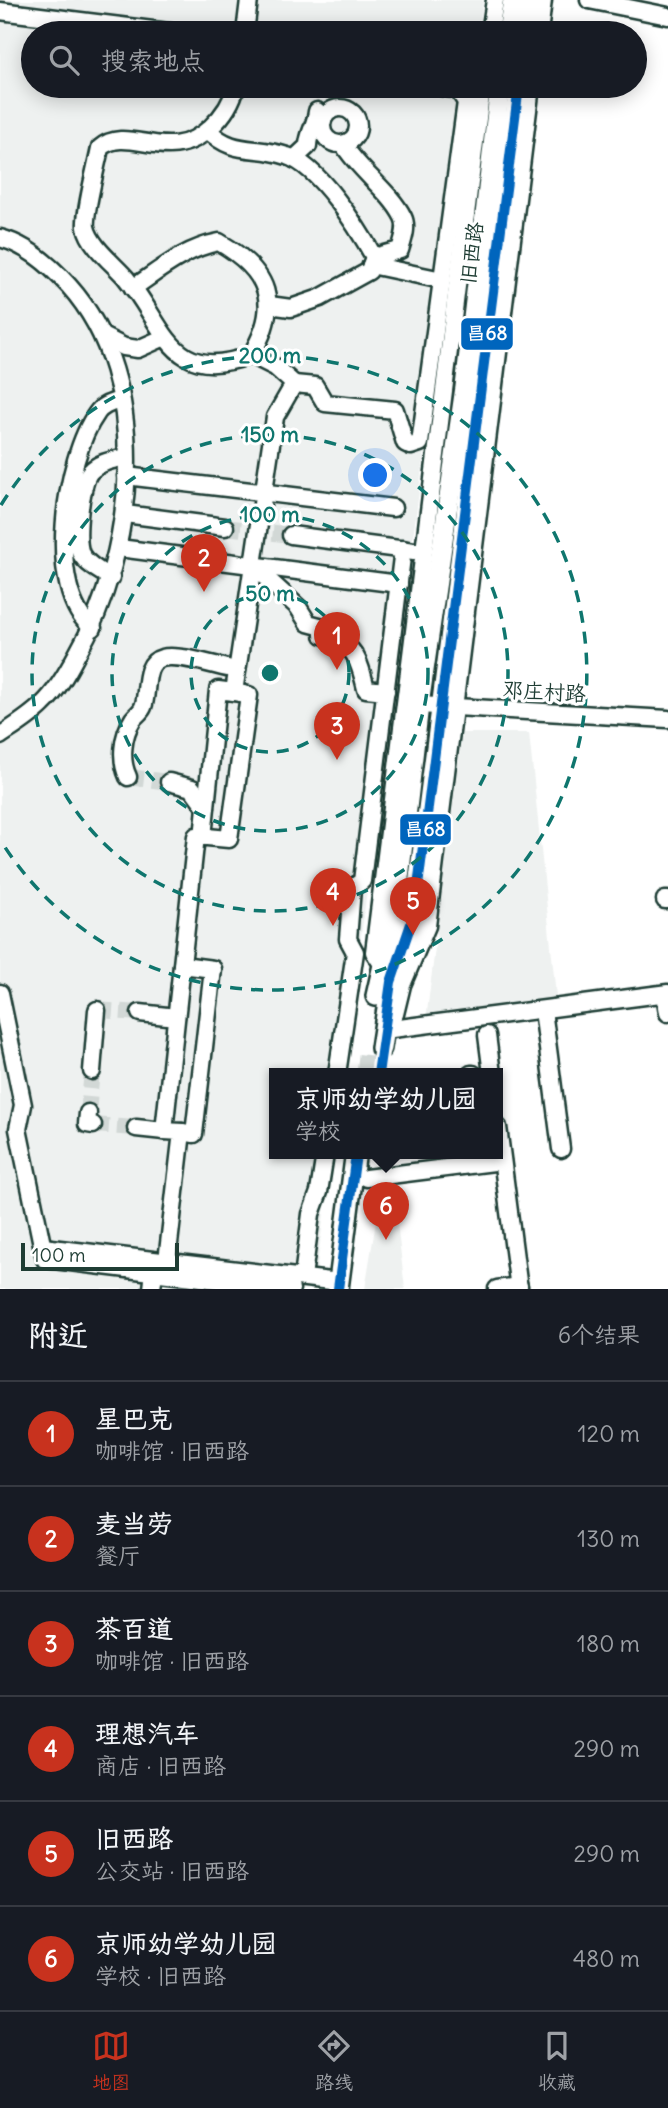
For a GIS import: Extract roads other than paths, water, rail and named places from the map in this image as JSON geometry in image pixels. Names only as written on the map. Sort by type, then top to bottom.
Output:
[{"type":"main road","points":[[510,21],[513,0]]},
{"type":"main road","points":[[526,21],[529,0]]},
{"type":"main road","name":"旧西路","points":[[382,1038],[382,964],[395,912],[419,705],[432,553],[465,387],[499,98]]},
{"type":"main road","name":"旧西路","points":[[382,1038],[391,982],[414,910],[448,708],[495,256],[517,98]]},
{"type":"main road","points":[[343,1287],[363,1165]]},
{"type":"street","points":[[246,21],[249,0]]},
{"type":"street","points":[[492,21],[495,0]]},
{"type":"street","points":[[540,21],[543,0]]},
{"type":"street","points":[[589,0],[668,16]]},
{"type":"street","points":[[0,11],[80,21]]},
{"type":"street","points":[[232,98],[229,107],[196,140],[175,146],[107,141],[100,148],[86,227],[93,242],[133,288],[164,337],[188,358],[212,366],[251,355],[275,367],[294,383],[315,387],[325,403],[395,410],[405,443],[411,446],[420,443],[466,102],[463,98]]},
{"type":"street","points":[[382,964],[373,952],[432,553],[481,98]]},
{"type":"street","points":[[448,708],[488,449],[493,377],[529,98]]},
{"type":"street","points":[[294,159],[308,146],[308,135],[322,114],[338,108],[354,114],[358,130],[352,140],[336,144],[326,137],[322,114]]},
{"type":"street","points":[[208,130],[221,145],[294,159],[313,172],[373,261],[442,281]]},
{"type":"street","points":[[269,305],[292,308],[320,298],[369,271],[373,261],[400,250],[405,233],[404,218],[354,162],[344,144]]},
{"type":"street","points":[[0,239],[25,249],[63,279],[84,302],[102,336],[120,400],[126,457],[125,514],[119,548],[93,628],[44,704],[0,736]]},
{"type":"street","points":[[133,288],[180,255],[202,245],[219,242],[242,256],[261,275],[269,305],[266,323],[251,355]]},
{"type":"street","points":[[102,336],[124,347],[138,348],[164,337]]},
{"type":"street","points":[[234,692],[275,417],[294,383]]},
{"type":"street","points":[[93,628],[75,610],[70,591],[64,548],[66,508],[73,473],[92,422],[104,406],[120,400]]},
{"type":"street","points":[[111,578],[82,556],[78,544],[82,498],[89,473],[98,465],[126,457]]},
{"type":"street","points":[[126,476],[393,508]]},
{"type":"street","points":[[125,514],[225,527]]},
{"type":"street","points":[[291,535],[432,553]]},
{"type":"street","points":[[119,548],[399,584]]},
{"type":"street","points":[[338,1068],[355,952],[348,939],[352,888],[362,881],[403,550]]},
{"type":"street","points":[[252,565],[298,607],[308,623],[323,627],[323,635],[341,639],[354,652],[366,689],[386,691]]},
{"type":"street","points":[[128,777],[122,758],[127,731],[143,708],[148,674],[154,663],[162,658],[186,659],[237,670]]},
{"type":"street","points":[[164,1131],[196,836],[203,837],[229,839],[249,695],[218,691],[203,837]]},
{"type":"street","name":"邓庄村路","points":[[419,705],[668,719]]},
{"type":"street","points":[[169,782],[192,788],[206,807]]},
{"type":"street","points":[[136,1128],[194,1134],[213,969],[182,965]]},
{"type":"street","points":[[0,993],[23,1105],[18,1129],[43,1247],[166,1270],[291,1289]]},
{"type":"street","points":[[382,1038],[543,1010],[667,994],[668,1013]]},
{"type":"street","points":[[92,1071],[97,1010]]},
{"type":"street","points":[[543,1010],[561,1149]]},
{"type":"street","points":[[140,1013],[176,1017]]},
{"type":"street","points":[[487,1035],[491,1068]]},
{"type":"street","points":[[152,1289],[166,1270],[182,1132]]},
{"type":"street","points":[[303,1277],[311,1214],[319,1192],[324,1159]]},
{"type":"street","points":[[363,1165],[502,1161],[519,1288],[497,1289]]},
{"type":"street","points":[[166,1270],[303,1277],[343,1287]]},
{"type":"tunnel","points":[[225,527],[291,535]]},
{"type":"tunnel","points":[[128,777],[169,782]]},
{"type":"tunnel","points":[[97,1010],[140,1013]]},
{"type":"tunnel","points":[[367,1068],[369,1047]]},
{"type":"tunnel","points":[[88,1113],[92,1071]]},
{"type":"tunnel","points":[[93,1125],[136,1128]]},
{"type":"place","name":"麦当劳","points":[[204,592]]},
{"type":"place","name":"星巴克","points":[[337,670]]},
{"type":"place","name":"茶百道","points":[[337,760]]},
{"type":"place","name":"理想汽车","points":[[333,926]]},
{"type":"place","name":"旧西路","points":[[413,935]]},
{"type":"place","name":"京师幼学幼儿园","points":[[386,1240]]}]
